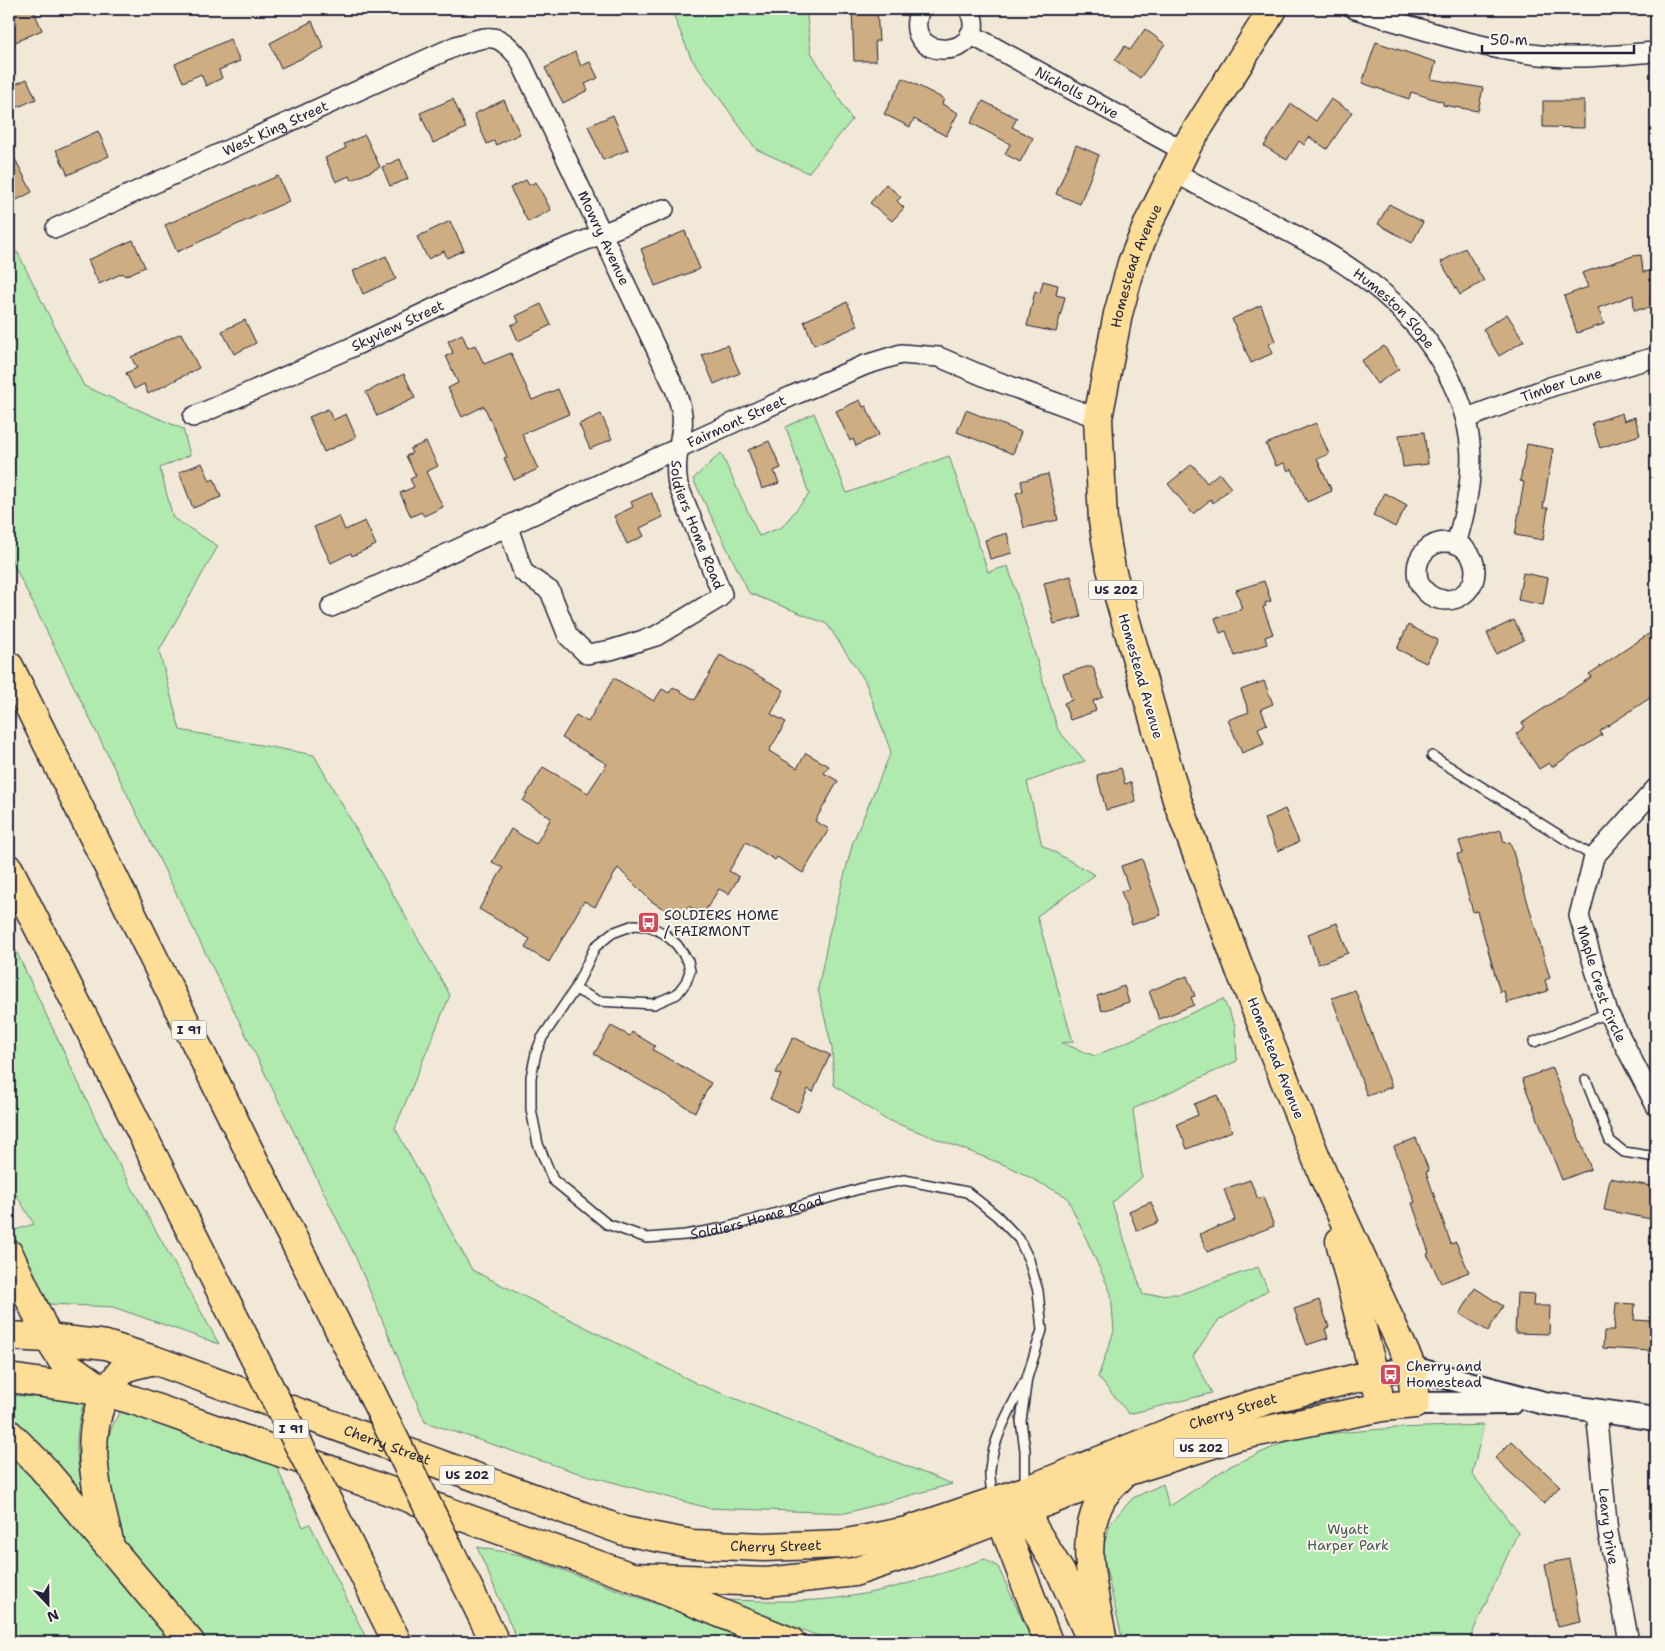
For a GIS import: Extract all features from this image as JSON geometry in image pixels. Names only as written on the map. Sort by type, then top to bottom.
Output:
[{"type":"main road","name":"Homestead Avenue","points":[[1274,9],[1179,161],[1149,222],[1132,263],[1118,314],[1098,418],[1101,499],[1111,569],[1143,687],[1177,800],[1244,978],[1324,1177],[1412,1368],[1416,1404]]},
{"type":"main road","name":"I 91","points":[[9,666],[495,1642]]},
{"type":"main road","name":"I 91","points":[[9,869],[397,1642]]},
{"type":"main road","name":"Homestead Avenue","points":[[1324,1177],[1382,1407]]},
{"type":"main road","points":[[9,1254],[48,1338],[64,1363],[106,1392]]},
{"type":"main road","name":"Cherry Street","points":[[9,1336],[48,1338],[106,1346],[154,1360],[624,1531],[692,1544],[764,1548],[842,1544],[907,1531],[997,1510],[1238,1436],[1382,1407],[1416,1404]]},
{"type":"main road","points":[[112,1550],[98,1499],[94,1474],[95,1430],[98,1410],[106,1392],[125,1368],[154,1360]]},
{"type":"main road","name":"Cherry Street","points":[[1026,1500],[1185,1426],[1271,1399],[1373,1374]]},
{"type":"main road","name":"Cherry Street","points":[[9,1378],[106,1392],[158,1408],[315,1466],[632,1577],[767,1582],[854,1572],[914,1552],[997,1510]]},
{"type":"main road","points":[[9,1434],[41,1466],[190,1642]]},
{"type":"main road","points":[[1103,1642],[1088,1551],[1091,1524],[1102,1497],[1125,1472]]},
{"type":"main road","points":[[1026,1500],[1034,1530],[1061,1573],[1092,1642]]},
{"type":"main road","points":[[997,1510],[1048,1642]]},
{"type":"main road","points":[[632,1577],[791,1642]]},
{"type":"street","points":[[920,9],[916,24],[926,44],[932,48],[946,50],[954,49],[966,41],[970,34],[973,20],[969,9]]},
{"type":"street","points":[[1355,9],[1454,38],[1536,54],[1594,56],[1656,52]]},
{"type":"street","name":"Nicholls Drive","points":[[970,34],[1179,161]]},
{"type":"street","name":"West King Street","points":[[56,228],[456,46],[480,38],[498,38]]},
{"type":"street","name":"Mowry Avenue","points":[[498,38],[508,44],[519,58],[600,234],[675,389],[681,407],[682,426],[676,448]]},
{"type":"street","name":"Humeston Slope","points":[[1179,161],[1272,222],[1379,287],[1409,316],[1427,338],[1452,381],[1467,418],[1471,448],[1470,479],[1456,544]]},
{"type":"street","name":"Skyview Street","points":[[193,417],[600,234],[664,209]]},
{"type":"street","name":"Fairmont Street","points":[[332,607],[803,391],[865,365],[900,354],[940,357],[988,378],[1098,418]]},
{"type":"street","name":"Timber Lane","points":[[1467,418],[1553,386],[1656,356]]},
{"type":"street","name":"Soldiers Home Road","points":[[508,527],[524,572],[533,581],[550,591],[568,636],[587,654],[611,650],[656,636],[719,598],[722,594],[678,485],[675,469],[676,448]]},
{"type":"street","name":"Maple Crest Circle","points":[[1656,788],[1594,857],[1579,916],[1608,1013],[1656,1106]]},
{"type":"street","name":"Cherry Street","points":[[1373,1374],[1412,1368],[1544,1403],[1656,1419]]},
{"type":"street","name":"Cherry Street","points":[[1416,1404],[1544,1403]]},
{"type":"street","name":"Leary Drive","points":[[1596,1410],[1608,1532],[1629,1642]]},
{"type":"lane","points":[[1432,756],[1594,857]]},
{"type":"lane","name":"Soldiers Home Road","points":[[575,989],[598,1001],[654,1004],[677,994],[686,982],[690,972],[688,961],[677,944],[665,934],[649,926],[634,925],[612,933],[595,947],[575,989],[542,1038],[536,1054],[531,1077],[531,1109],[538,1144],[553,1180],[607,1224],[647,1238],[685,1235],[725,1228],[859,1189],[904,1180],[967,1192],[1003,1221],[1019,1239],[1029,1260],[1038,1291],[1042,1330],[1027,1378],[1021,1420],[1025,1450],[1026,1500]]},
{"type":"lane","points":[[1534,1042],[1608,1013]]},
{"type":"lane","points":[[1586,1080],[1610,1141],[1624,1152],[1656,1157]]},
{"type":"lane","name":"Soldiers Home Road","points":[[997,1510],[990,1470],[997,1440],[1027,1378]]},
{"type":"green space","points":[[671,9],[806,9],[811,52],[852,120],[808,173],[756,149],[691,58]]},
{"type":"green space","points":[[9,250],[18,253],[84,386],[183,429],[190,455],[160,468],[173,518],[218,546],[159,651],[180,730],[314,755],[450,995],[395,1128],[472,1270],[698,1384],[952,1484],[846,1513],[708,1508],[575,1472],[425,1422],[356,1258],[9,555]]},
{"type":"green space","points":[[814,413],[847,493],[949,456],[988,572],[1008,566],[1058,730],[1085,761],[1027,782],[1042,845],[1095,875],[1037,916],[1073,1042],[1062,1043],[1095,1056],[1223,999],[1235,1025],[1237,1061],[1133,1109],[1142,1177],[1112,1203],[1143,1295],[1180,1294],[1258,1267],[1268,1290],[1218,1321],[1193,1356],[1212,1393],[1129,1414],[1098,1377],[1114,1331],[1111,1293],[1067,1197],[1010,1167],[885,1119],[834,1085],[832,1048],[818,989],[829,934],[853,842],[891,752],[865,681],[827,624],[749,593],[693,479],[721,453],[759,536],[782,527],[809,494],[786,427]]},
{"type":"green space","points":[[9,936],[106,1141],[219,1344],[113,1307],[49,1304],[12,1231],[34,1224],[9,1183]]},
{"type":"green space","points":[[9,1274],[26,1310],[9,1310]]},
{"type":"green space","points":[[9,1395],[84,1401],[77,1436],[77,1457],[84,1492],[78,1494],[25,1431],[9,1417]]},
{"type":"green space","points":[[121,1410],[275,1463],[303,1527],[310,1524],[368,1642],[202,1642],[150,1582],[138,1565],[118,1531],[112,1514],[107,1469],[107,1444]]},
{"type":"green space","name":"Wyatt Harper Park","points":[[1484,1425],[1472,1474],[1518,1532],[1471,1636],[1472,1642],[1123,1642],[1102,1551],[1111,1522],[1133,1498],[1163,1484],[1169,1507],[1228,1467],[1299,1436],[1396,1428]]},
{"type":"green space","points":[[9,1448],[186,1642],[9,1642]]},
{"type":"green space","points":[[477,1547],[521,1555],[762,1642],[518,1642]]},
{"type":"green space","points":[[985,1559],[998,1567],[1033,1642],[834,1642],[725,1600],[804,1601],[852,1596],[903,1585]]},
{"type":"building","points":[[23,9],[33,9],[42,30],[9,45],[9,15]]},
{"type":"building","points":[[852,9],[877,9],[879,41],[875,41],[876,61],[854,61]]},
{"type":"building","points":[[312,21],[324,48],[281,68],[270,43]]},
{"type":"building","points":[[1145,29],[1165,44],[1140,78],[1115,60],[1125,46],[1130,50]]},
{"type":"building","points":[[230,39],[240,61],[219,70],[222,78],[206,86],[201,74],[183,82],[175,64]]},
{"type":"building","points":[[1376,42],[1436,62],[1431,79],[1483,88],[1478,111],[1443,105],[1443,102],[1411,92],[1409,99],[1362,83]]},
{"type":"building","points":[[575,52],[581,66],[590,62],[598,78],[585,84],[588,90],[563,103],[545,68]]},
{"type":"building","points":[[903,78],[944,99],[942,104],[958,113],[946,136],[914,119],[910,127],[884,114]]},
{"type":"building","points":[[27,79],[36,99],[9,111],[9,87]]},
{"type":"building","points":[[453,99],[466,128],[433,143],[420,113]]},
{"type":"building","points":[[1331,99],[1352,112],[1327,149],[1309,137],[1304,145],[1299,141],[1287,160],[1264,146],[1291,104],[1316,121]]},
{"type":"building","points":[[504,100],[520,134],[496,145],[494,141],[487,144],[474,114]]},
{"type":"building","points":[[983,101],[1017,118],[1012,127],[1033,138],[1020,162],[1005,154],[1010,144],[971,123]]},
{"type":"building","points":[[1543,101],[1584,101],[1584,128],[1543,127]]},
{"type":"building","points":[[613,115],[628,150],[603,160],[588,126]]},
{"type":"building","points":[[98,131],[109,156],[68,175],[56,150]]},
{"type":"building","points":[[365,135],[380,167],[352,180],[349,176],[336,182],[325,158],[346,148],[344,144]]},
{"type":"building","points":[[1076,145],[1099,155],[1080,204],[1056,194]]},
{"type":"building","points":[[9,147],[32,192],[9,204]]},
{"type":"building","points":[[400,159],[408,179],[390,186],[382,167]]},
{"type":"building","points":[[278,176],[289,201],[177,252],[165,225]]},
{"type":"building","points":[[526,180],[529,185],[536,182],[551,210],[528,222],[510,188]]},
{"type":"building","points":[[886,184],[901,197],[897,201],[904,208],[892,221],[870,203]]},
{"type":"building","points":[[1389,204],[1423,222],[1412,243],[1378,224]]},
{"type":"building","points":[[450,221],[464,250],[447,258],[444,251],[428,259],[417,237]]},
{"type":"building","points":[[685,231],[700,269],[655,286],[641,249]]},
{"type":"building","points":[[133,240],[145,267],[125,276],[123,273],[99,284],[88,260]]},
{"type":"building","points":[[1465,248],[1484,281],[1460,295],[1441,262]]},
{"type":"building","points":[[1641,255],[1643,272],[1656,270],[1656,295],[1650,295],[1652,308],[1634,310],[1633,295],[1598,308],[1604,324],[1577,333],[1564,296],[1588,287],[1582,273]]},
{"type":"building","points":[[386,256],[396,279],[363,294],[353,271]]},
{"type":"building","points":[[1043,281],[1058,285],[1056,295],[1065,297],[1056,332],[1027,326],[1035,291],[1040,293]]},
{"type":"building","points":[[847,302],[858,326],[814,345],[804,321]]},
{"type":"building","points":[[541,304],[551,325],[518,341],[511,325],[519,322],[516,316]]},
{"type":"building","points":[[1261,305],[1275,341],[1269,344],[1273,353],[1251,363],[1232,319]]},
{"type":"building","points":[[1507,314],[1524,341],[1499,356],[1483,329]]},
{"type":"building","points":[[245,320],[256,343],[234,354],[222,331]]},
{"type":"building","points":[[181,333],[199,368],[148,394],[144,384],[134,389],[126,373],[137,368],[131,357]]},
{"type":"building","points":[[462,334],[468,348],[475,345],[484,364],[511,353],[532,400],[558,389],[569,414],[522,434],[538,469],[514,480],[504,458],[507,457],[484,406],[462,417],[448,388],[458,383],[446,356],[453,353],[448,341]]},
{"type":"building","points":[[727,345],[740,373],[714,384],[702,355]]},
{"type":"building","points":[[1384,346],[1399,369],[1377,384],[1361,361]]},
{"type":"building","points":[[404,374],[415,398],[377,416],[366,392]]},
{"type":"building","points":[[860,400],[863,407],[866,406],[879,435],[856,446],[853,439],[850,441],[836,411]]},
{"type":"building","points":[[328,409],[333,420],[346,414],[356,437],[324,452],[309,417]]},
{"type":"building","points":[[966,410],[1021,432],[1013,454],[957,432]]},
{"type":"building","points":[[1622,413],[1624,421],[1635,417],[1640,435],[1600,448],[1592,423]]},
{"type":"building","points":[[601,414],[612,439],[590,449],[579,424]]},
{"type":"building","points":[[1316,423],[1329,454],[1317,459],[1332,491],[1307,502],[1292,469],[1288,471],[1284,463],[1276,466],[1266,444]]},
{"type":"building","points":[[1424,432],[1428,464],[1403,467],[1399,435]]},
{"type":"building","points":[[769,441],[781,468],[774,471],[779,483],[762,489],[748,450]]},
{"type":"building","points":[[426,442],[438,466],[426,472],[443,507],[424,516],[421,512],[411,517],[400,493],[414,487],[410,479],[416,476],[406,456],[412,453],[410,449]]},
{"type":"building","points":[[1527,444],[1553,449],[1543,508],[1548,508],[1543,540],[1515,535],[1524,482],[1520,481]]},
{"type":"building","points":[[202,463],[210,481],[214,479],[221,497],[193,508],[179,472]]},
{"type":"building","points":[[1192,464],[1207,483],[1219,473],[1231,488],[1213,503],[1211,499],[1193,514],[1168,484]]},
{"type":"building","points":[[1048,474],[1058,520],[1024,528],[1016,493],[1023,491],[1021,481]]},
{"type":"building","points":[[651,493],[663,517],[640,528],[644,536],[627,544],[614,516],[633,507],[631,502]]},
{"type":"building","points":[[1385,493],[1407,505],[1395,527],[1373,515]]},
{"type":"building","points":[[339,516],[345,530],[365,521],[376,545],[352,556],[351,553],[331,563],[314,527]]},
{"type":"building","points":[[1007,533],[1012,553],[990,559],[985,540]]},
{"type":"building","points":[[1523,573],[1548,578],[1543,605],[1518,600]]},
{"type":"building","points":[[1071,576],[1081,617],[1054,624],[1044,583]]},
{"type":"building","points":[[1264,581],[1271,601],[1265,603],[1266,606],[1263,607],[1273,634],[1265,637],[1267,644],[1235,656],[1226,631],[1220,633],[1215,618],[1242,609],[1236,590]]},
{"type":"building","points":[[1514,620],[1524,640],[1496,654],[1487,633]]},
{"type":"building","points":[[1408,625],[1438,640],[1426,663],[1397,649]]},
{"type":"building","points":[[1656,629],[1656,694],[1600,731],[1602,735],[1552,767],[1549,763],[1539,769],[1516,734],[1525,727],[1522,723],[1591,677],[1589,674]]},
{"type":"building","points":[[720,655],[784,690],[771,714],[786,722],[769,751],[797,768],[806,753],[829,766],[824,773],[838,781],[815,821],[829,829],[803,873],[777,857],[775,860],[746,842],[729,871],[739,877],[729,894],[719,889],[703,914],[688,906],[680,919],[651,901],[618,868],[595,907],[584,901],[549,962],[525,948],[530,939],[479,909],[503,868],[492,862],[511,829],[536,844],[551,818],[523,801],[543,767],[588,793],[607,764],[562,738],[576,715],[588,722],[614,678],[654,701],[662,689],[669,693],[673,687],[695,700]]},
{"type":"building","points":[[1086,667],[1093,667],[1103,697],[1093,701],[1096,711],[1070,720],[1064,703],[1072,700],[1063,674]]},
{"type":"building","points":[[1264,681],[1273,704],[1261,709],[1267,724],[1258,728],[1264,744],[1242,753],[1228,720],[1249,712],[1241,690]]},
{"type":"building","points":[[1121,768],[1125,784],[1131,782],[1136,802],[1106,810],[1097,775]]},
{"type":"building","points":[[1285,809],[1299,842],[1278,851],[1264,819]]},
{"type":"building","points":[[1501,830],[1504,843],[1510,842],[1550,978],[1545,980],[1548,991],[1507,1003],[1504,991],[1500,992],[1477,911],[1473,912],[1457,854],[1463,853],[1459,841]]},
{"type":"building","points":[[1142,859],[1161,915],[1132,925],[1121,891],[1129,889],[1121,866]]},
{"type":"building","points":[[1337,923],[1348,953],[1318,964],[1308,934]]},
{"type":"building","points":[[1187,976],[1195,996],[1191,997],[1194,1005],[1159,1019],[1149,991]]},
{"type":"building","points":[[1124,986],[1129,1002],[1102,1011],[1097,996]]},
{"type":"building","points":[[1355,990],[1392,1087],[1367,1096],[1332,998]]},
{"type":"building","points":[[611,1026],[630,1036],[632,1032],[655,1046],[653,1050],[711,1083],[695,1112],[594,1054]]},
{"type":"building","points":[[793,1037],[830,1055],[813,1092],[808,1089],[798,1112],[770,1099],[781,1075],[776,1073]]},
{"type":"building","points":[[1552,1068],[1591,1169],[1562,1180],[1522,1079]]},
{"type":"building","points":[[1217,1095],[1232,1131],[1187,1149],[1177,1124],[1198,1115],[1194,1104]]},
{"type":"building","points":[[1416,1138],[1429,1171],[1426,1172],[1451,1244],[1456,1242],[1469,1272],[1441,1283],[1427,1254],[1429,1253],[1412,1203],[1415,1202],[1394,1147]]},
{"type":"building","points":[[1610,1178],[1656,1187],[1656,1220],[1604,1210]]},
{"type":"building","points":[[1250,1180],[1258,1199],[1263,1197],[1274,1226],[1207,1252],[1200,1234],[1235,1220],[1224,1189]]},
{"type":"building","points":[[1151,1202],[1159,1222],[1137,1231],[1129,1211]]},
{"type":"building","points":[[1475,1288],[1503,1306],[1488,1331],[1460,1314]]},
{"type":"building","points":[[1517,1293],[1534,1294],[1533,1306],[1550,1306],[1549,1334],[1515,1333]]},
{"type":"building","points":[[1319,1300],[1329,1327],[1325,1329],[1328,1338],[1307,1345],[1294,1309]]},
{"type":"building","points":[[1616,1303],[1635,1304],[1634,1320],[1652,1321],[1650,1351],[1603,1348],[1604,1331],[1614,1331]]},
{"type":"building","points":[[1512,1441],[1560,1486],[1544,1504],[1495,1458]]},
{"type":"building","points":[[1569,1559],[1581,1622],[1557,1627],[1545,1564]]},
{"type":"place","name":"SOLDIERS HOME / FAIRMONT","points":[[648,923]]},
{"type":"place","name":"Cherry and Homestead","points":[[1390,1374]]}]
